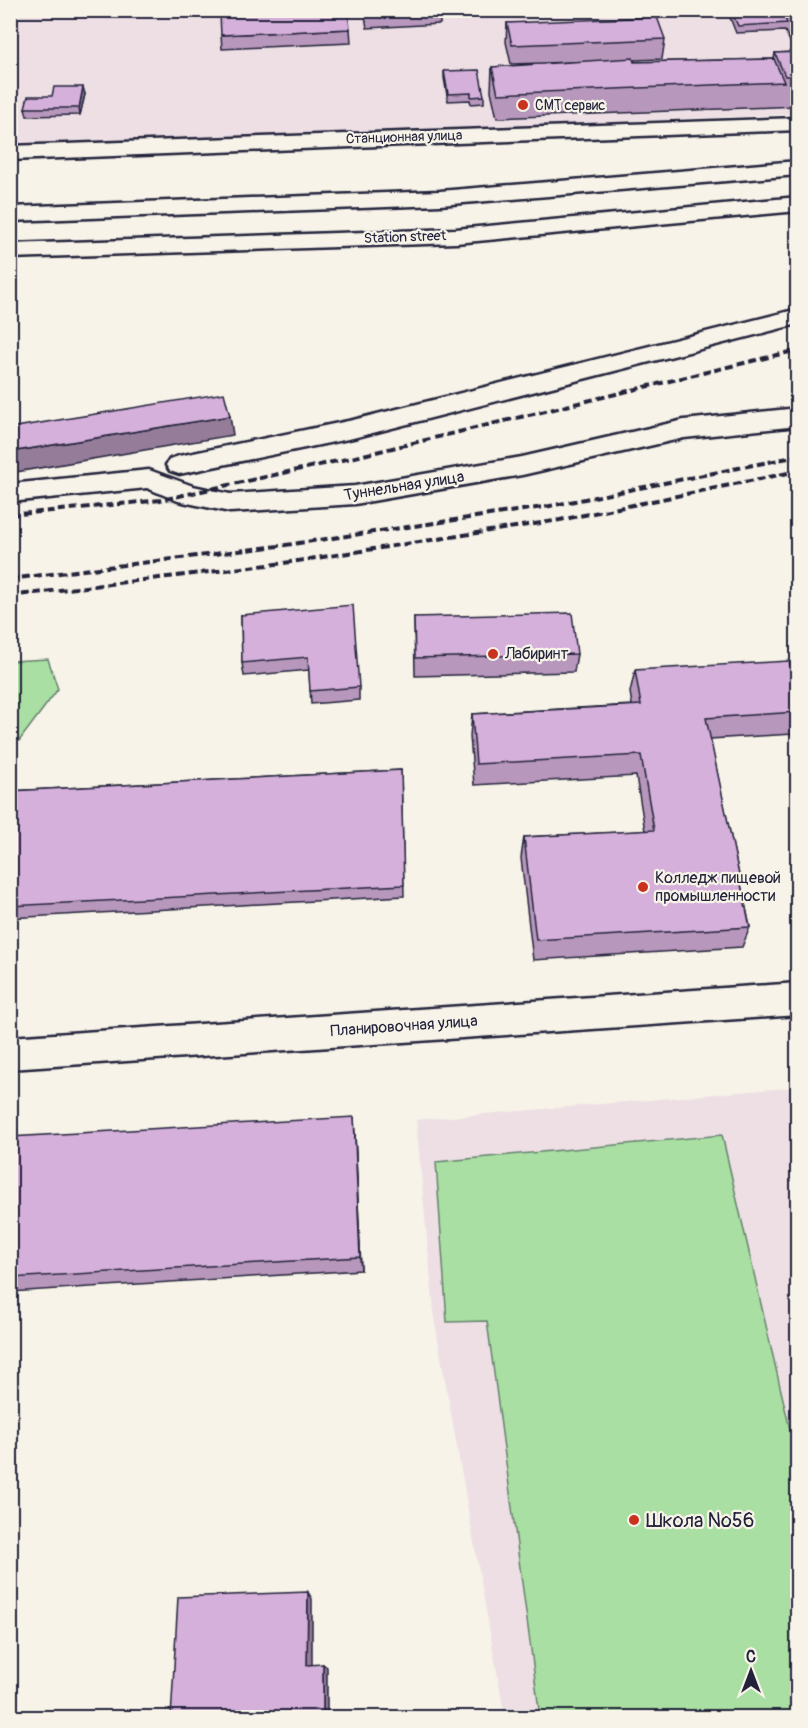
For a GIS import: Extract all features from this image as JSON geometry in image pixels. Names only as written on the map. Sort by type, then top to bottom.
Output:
[{"type":"street","name":"Станционная улица","points":[[10,153],[364,138],[765,116],[798,124]]},
{"type":"street","points":[[10,214],[440,198],[798,168]]},
{"type":"street","name":"Station street","points":[[10,251],[456,236],[798,204]]},
{"type":"street","points":[[179,465],[353,429],[798,316]]},
{"type":"street","name":"Туннельная улица","points":[[10,493],[149,478],[188,494],[230,503],[355,495],[522,466],[684,429],[798,417]]},
{"type":"street","name":"Планировочная улица","points":[[10,1053],[798,999]]},
{"type":"shaded area","points":[[12,11],[797,11],[797,114],[11,149]]},
{"type":"shaded area","name":"Школа №56","points":[[797,1087],[797,1717],[505,1717],[435,1323],[416,1120]]},
{"type":"green space","points":[[48,659],[58,689],[19,741],[11,742],[11,661]]},
{"type":"green space","name":"Школа №56","points":[[722,1135],[797,1460],[797,1717],[540,1717],[487,1321],[447,1322],[436,1162]]},
{"type":"building","points":[[288,10],[348,10],[350,29],[221,35],[220,14]]},
{"type":"building","points":[[366,10],[427,10],[367,14]]},
{"type":"building","points":[[731,10],[781,10],[787,23],[738,26]]},
{"type":"building","points":[[785,10],[798,10],[798,36]]},
{"type":"building","points":[[657,17],[665,39],[512,45],[507,23]]},
{"type":"building","points":[[798,52],[798,76],[785,76],[775,53]]},
{"type":"building","points":[[633,58],[634,62],[774,59],[784,82],[498,94],[492,67]]},
{"type":"building","points":[[479,70],[484,96],[471,97],[471,93],[448,94],[444,71]]},
{"type":"building","points":[[54,87],[83,87],[79,108],[25,108],[28,96],[52,96]]},
{"type":"building","points":[[224,393],[230,416],[10,452],[10,428]]},
{"type":"building","points":[[353,605],[359,687],[310,691],[308,657],[242,663],[241,615]]},
{"type":"building","points":[[572,613],[577,654],[415,658],[414,617]]},
{"type":"building","points":[[789,661],[798,693],[798,712],[706,718],[750,927],[536,940],[524,837],[654,830],[641,755],[476,764],[472,714],[641,705],[635,670]]},
{"type":"building","points":[[401,770],[404,885],[10,906],[10,791]]},
{"type":"building","points":[[354,1117],[360,1257],[10,1278],[10,1137]]},
{"type":"building","points":[[308,1592],[307,1665],[323,1664],[323,1718],[171,1718],[178,1597]]},
{"type":"railway","points":[[10,515],[161,500],[351,458],[798,350]]},
{"type":"railway","points":[[10,579],[279,546],[550,506],[798,456]]},
{"type":"railway","points":[[10,596],[284,563],[560,520],[798,471]]},
{"type":"place","name":"СМТ сервис","points":[[523,105]]},
{"type":"place","name":"Лабиринт","points":[[493,654]]},
{"type":"place","name":"Колледж пищевой промышленности","points":[[643,887]]},
{"type":"place","name":"Школа №56","points":[[634,1520]]}]
